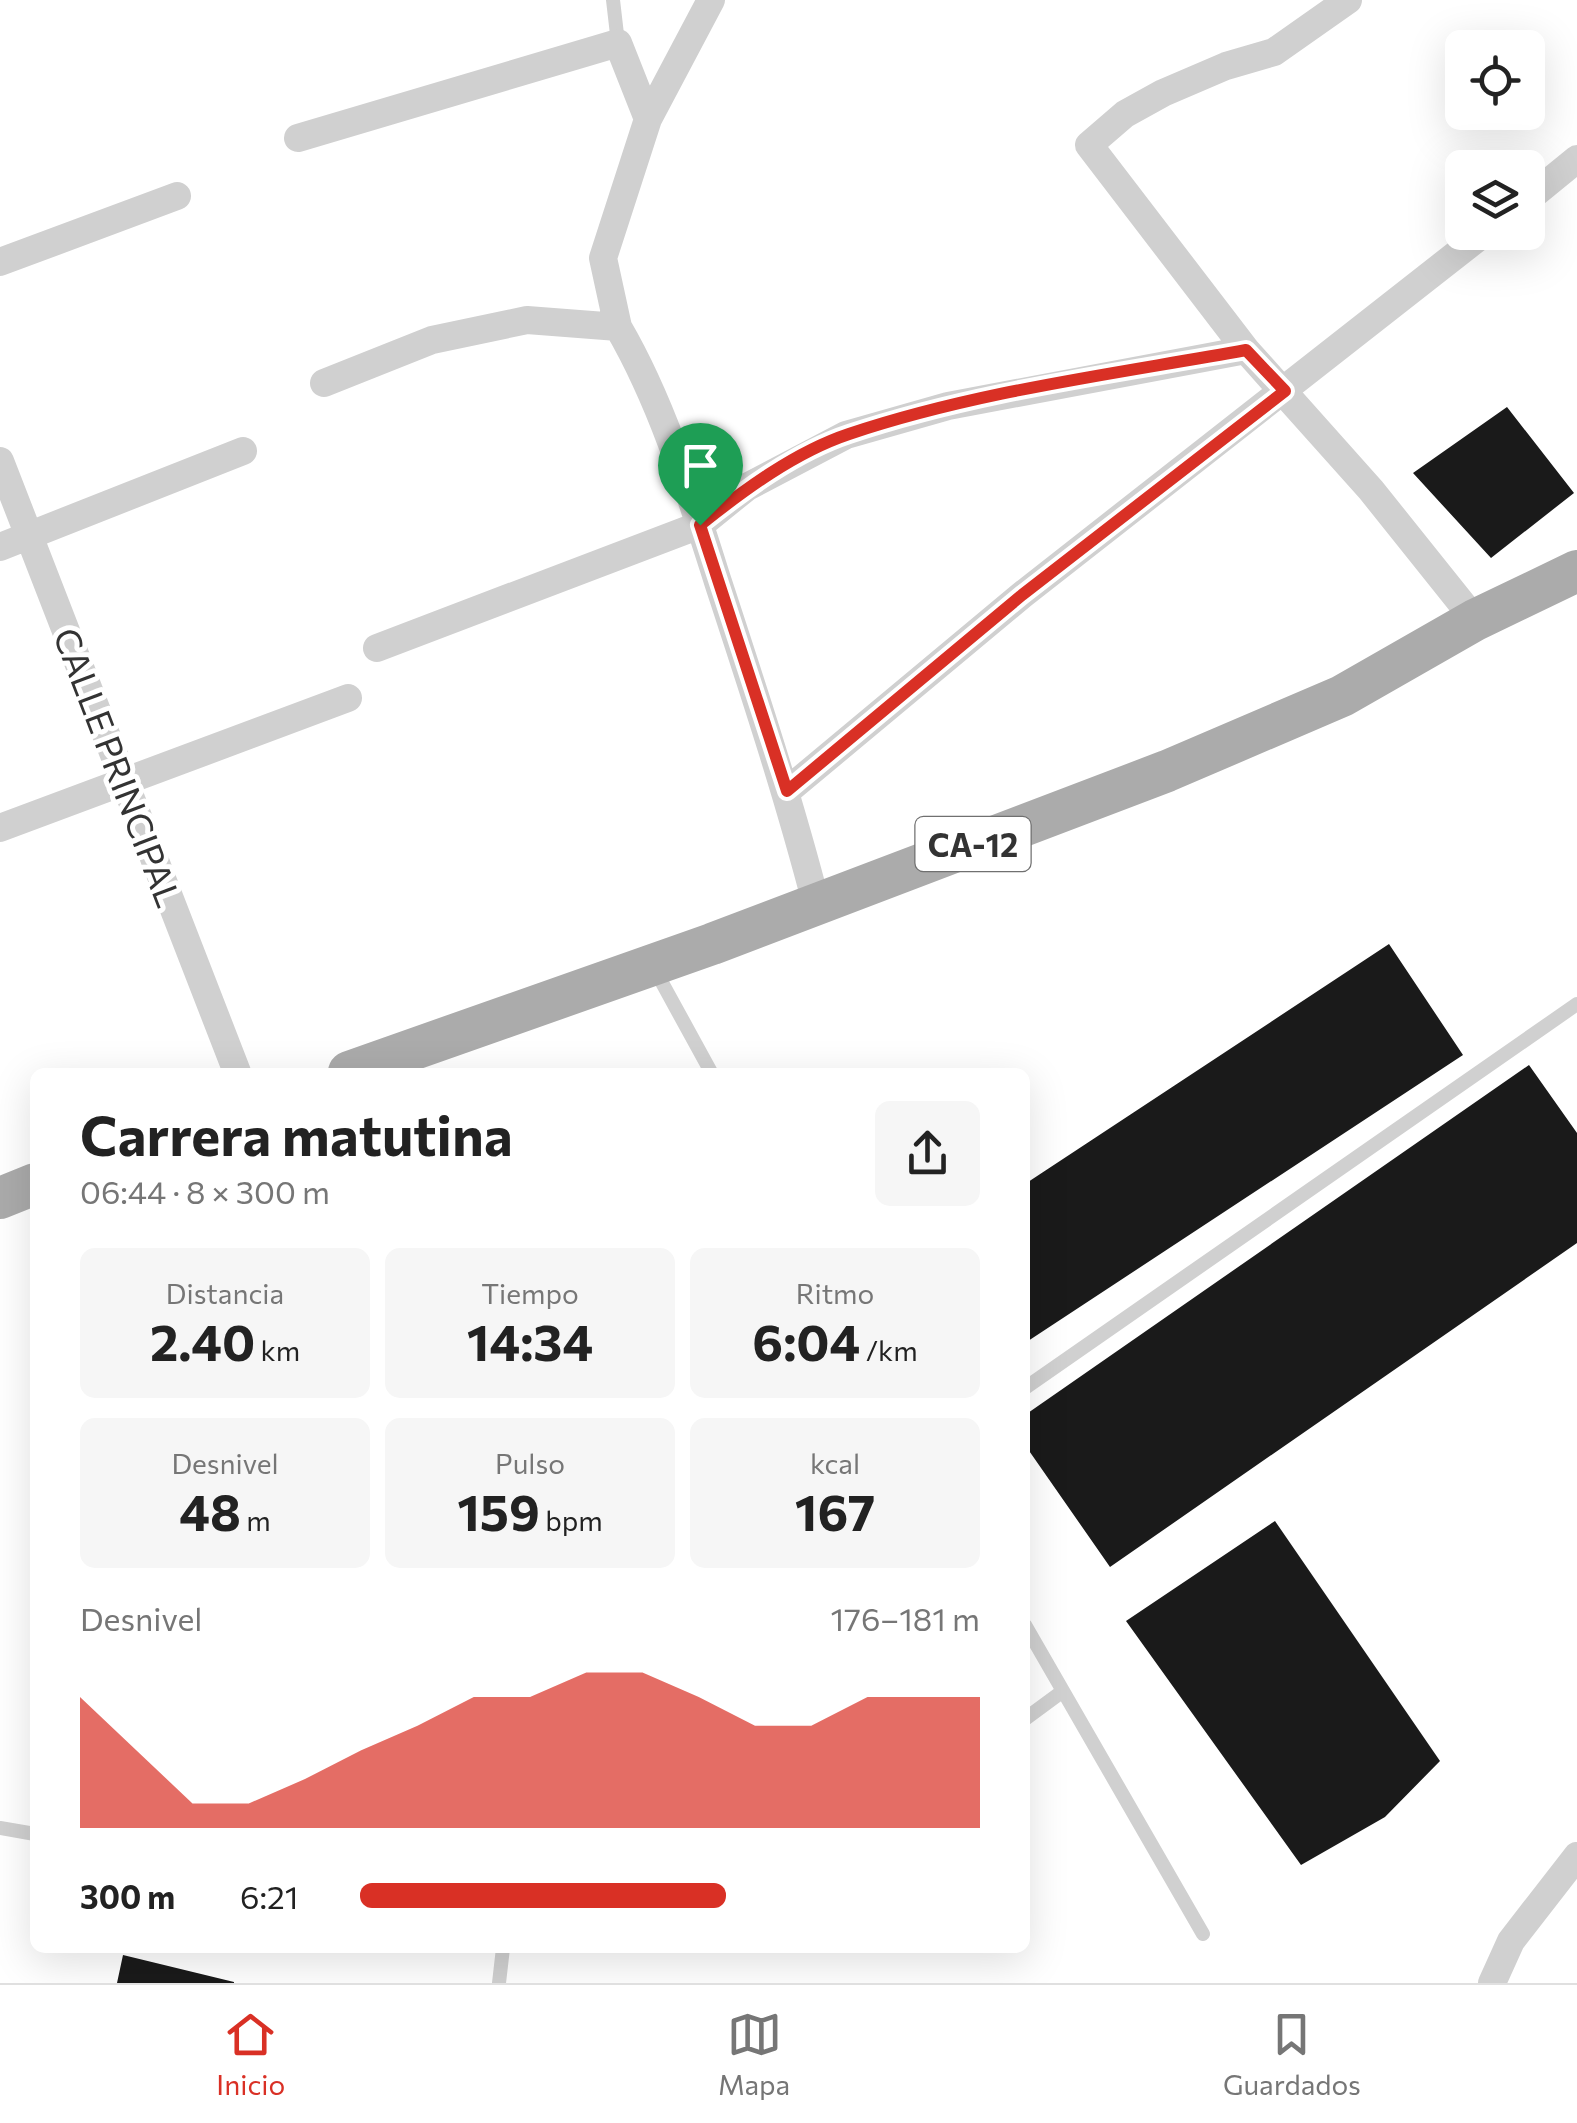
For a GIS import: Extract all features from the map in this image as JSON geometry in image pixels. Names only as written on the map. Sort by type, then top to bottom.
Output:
[{"type":"main road","name":"CA-12","points":[[360,1068],[652,966],[1237,741],[1342,696],[1474,620],[1577,571]]},
{"type":"main road","points":[[0,1198],[30,1186]]},
{"type":"street","points":[[711,0],[648,119],[603,258],[618,327],[636,359],[700,525],[787,791],[816,903]]},
{"type":"street","points":[[1348,0],[1274,52],[1226,66],[1125,114],[1089,146],[1246,350],[1285,391],[1474,620]]},
{"type":"street","points":[[298,138],[618,43],[648,119]]},
{"type":"street","points":[[1545,184],[1577,159]]},
{"type":"street","points":[[0,262],[178,196]]},
{"type":"street","points":[[787,791],[1022,595],[1462,250]]},
{"type":"street","points":[[324,383],[432,340],[527,320],[618,327]]},
{"type":"street","points":[[377,648],[700,525],[747,487],[846,435],[948,406],[1246,350]]},
{"type":"street","points":[[0,546],[243,452]]},
{"type":"street","name":"CALLE PRINCIPAL","points":[[0,461],[236,1068]]},
{"type":"street","points":[[0,828],[348,698]]},
{"type":"street","points":[[1492,1983],[1511,1941],[1577,1856]]},
{"type":"lane","points":[[613,0],[618,43]]},
{"type":"lane","points":[[652,966],[709,1068]]},
{"type":"lane","points":[[1030,1385],[1577,1004]]},
{"type":"lane","points":[[1030,1635],[1203,1934]]},
{"type":"lane","points":[[1030,1715],[1063,1691]]},
{"type":"lane","points":[[0,1828],[30,1833]]},
{"type":"lane","points":[[499,1983],[502,1953]]},
{"type":"building","points":[[1507,407],[1574,493],[1491,558],[1413,473]]},
{"type":"building","points":[[1389,944],[1463,1055],[1030,1340],[1030,1181]]},
{"type":"building","points":[[1529,1065],[1577,1133],[1577,1243],[1110,1567],[1030,1452],[1030,1412]]},
{"type":"building","points":[[1275,1521],[1440,1761],[1385,1817],[1301,1865],[1126,1621]]},
{"type":"building","points":[[123,1955],[234,1982],[234,1983],[117,1983]]},
{"type":"route","points":[[1246,350],[1285,391],[1022,595],[787,791],[700,525],[747,487],[846,435],[948,406],[1246,350]]}]
